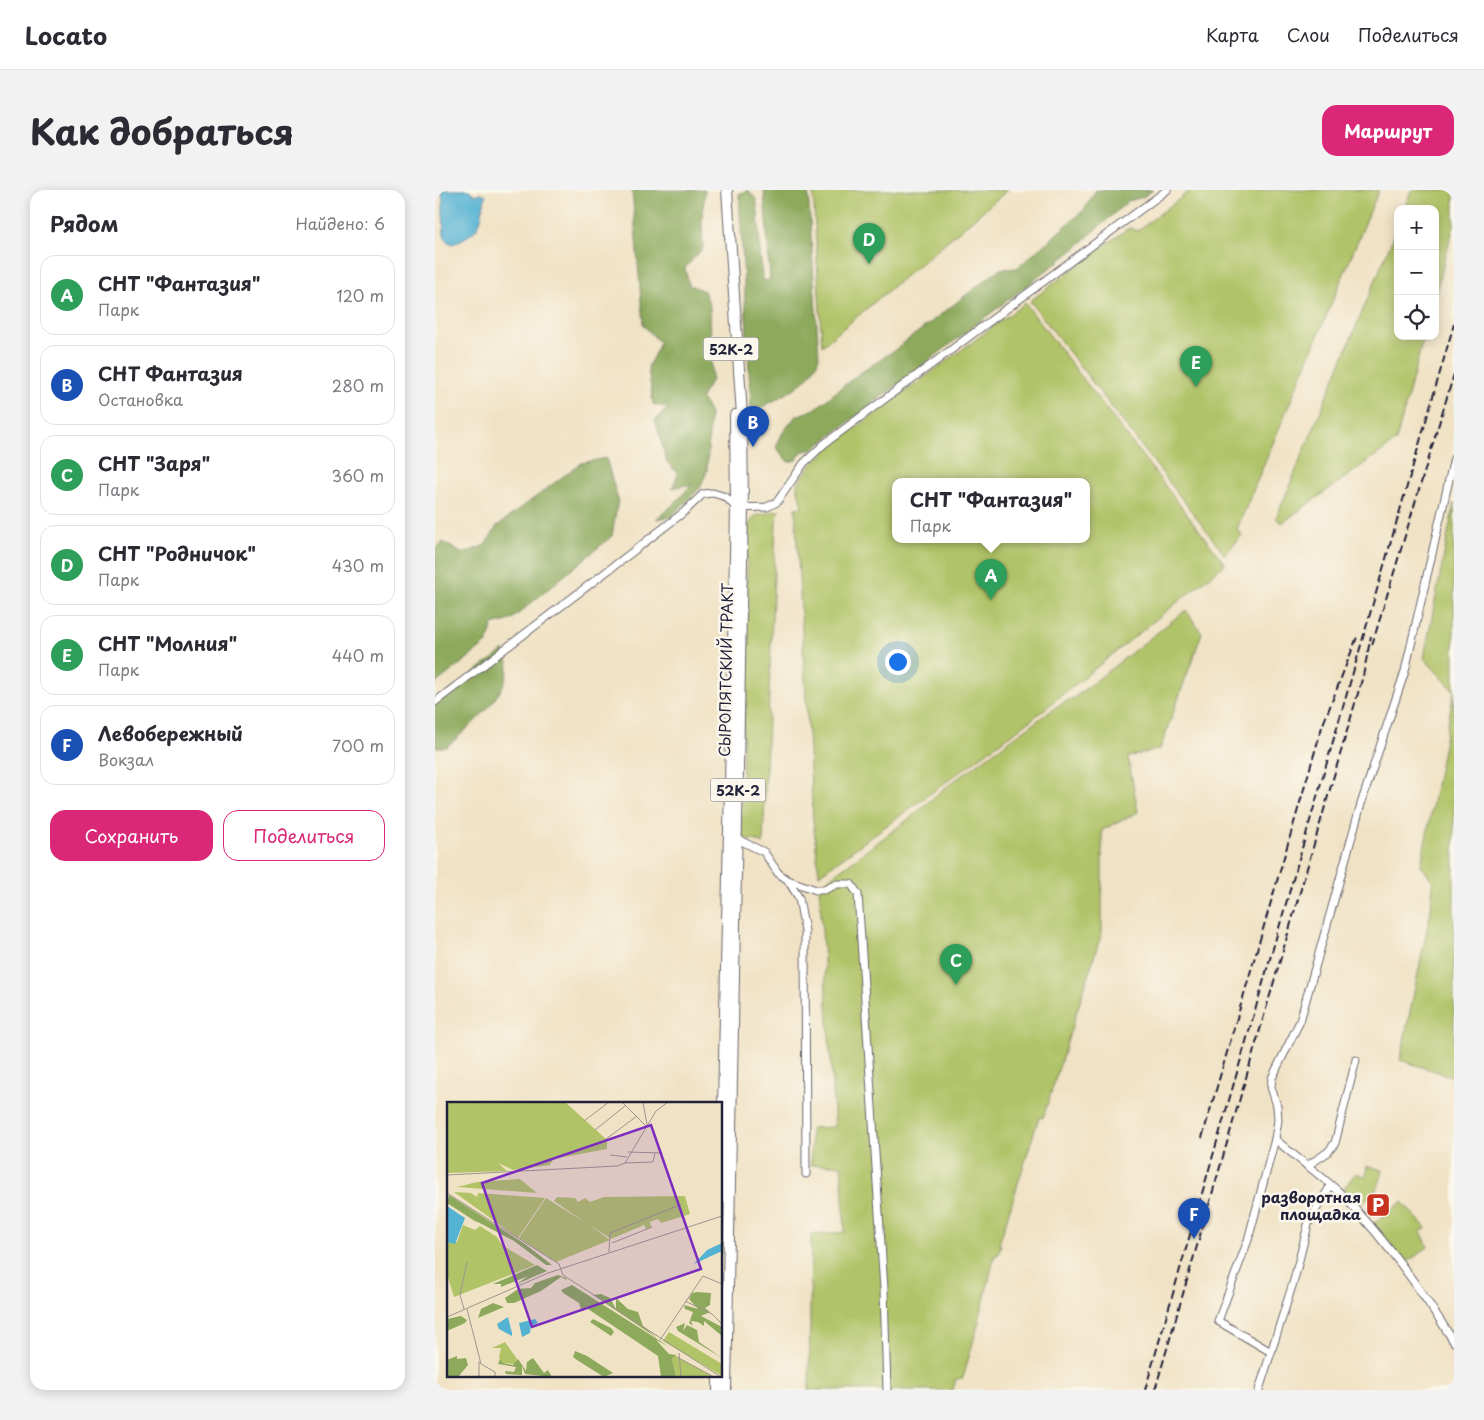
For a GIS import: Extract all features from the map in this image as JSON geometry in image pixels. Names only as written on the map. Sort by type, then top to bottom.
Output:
[{"type":"main road","name":"СЫРОПЯТСКИЙ ТРАКТ","points":[[720,190],[739,508],[737,839],[726,1390]]},
{"type":"main road","name":"СЫРОПЯТСКИЙ ТРАКТ","points":[[723,1122],[742,414],[727,190]]},
{"type":"street","points":[[435,702],[684,512],[703,494],[713,493],[726,497],[739,508],[767,507],[777,502],[803,463],[824,444],[1167,190]]},
{"type":"street","points":[[1271,1352],[1218,1320],[1248,1240],[1275,1139],[1278,1120],[1277,1106],[1271,1087],[1272,1078],[1299,1021],[1361,804],[1405,671],[1454,458]]},
{"type":"street","points":[[737,839],[764,852],[778,874],[787,880],[816,890],[824,890],[837,884],[851,884],[859,894],[884,1290],[887,1390]]},
{"type":"street","points":[[787,880],[799,898],[805,931],[806,1174]]},
{"type":"street","points":[[1307,1166],[1328,1152],[1335,1143],[1356,1060]]},
{"type":"street","points":[[1275,1139],[1331,1185],[1357,1211],[1402,1268],[1454,1342]]},
{"type":"street","points":[[1259,1390],[1294,1280],[1309,1220],[1331,1185]]},
{"type":"green space","points":[[632,190],[705,190],[702,220],[703,248],[685,268],[689,285],[704,291],[710,306],[712,380],[701,397],[710,414],[707,471],[700,488],[671,517],[656,519],[673,505],[692,484],[672,488],[678,474],[667,462],[655,420],[668,408],[653,404],[648,367],[660,343],[643,325]]},
{"type":"green space","points":[[748,190],[756,199],[762,279],[766,281],[770,279],[764,190],[808,190],[819,357],[810,375],[803,382],[759,409],[751,406],[739,194]]},
{"type":"green space","points":[[813,190],[1008,190],[822,346]]},
{"type":"green space","points":[[1096,190],[1153,190],[1143,197],[1128,201],[1072,251],[812,450],[803,451],[796,460],[788,462],[776,447],[783,432],[796,416],[815,409],[857,375],[892,352],[1000,269],[1017,268],[1084,210]]},
{"type":"green space","points":[[1191,190],[1379,190],[1237,529],[1242,535],[1225,555],[1030,301],[1127,229],[1131,228],[1137,231]]},
{"type":"green space","points":[[1411,190],[1454,190],[1454,226],[1439,280],[1439,205],[1405,205]]},
{"type":"green space","points":[[1394,236],[1394,340],[1423,340],[1396,441],[1282,523],[1276,518]]},
{"type":"green space","points":[[1025,303],[1225,564],[1031,720],[819,875],[813,820],[795,508],[802,507],[797,485],[810,466],[829,448]]},
{"type":"green space","points":[[606,458],[618,500],[612,536],[511,620],[493,625],[487,643],[435,684],[435,549],[443,542],[463,554],[485,545],[497,526],[581,463]]},
{"type":"green space","points":[[1454,503],[1454,691],[1424,658]]},
{"type":"green space","points":[[779,511],[776,522],[763,844],[755,840],[745,840],[741,834],[748,526],[755,516]]},
{"type":"green space","points":[[1186,610],[1202,633],[1160,749],[1128,757],[1138,812],[1102,830],[1102,932],[1043,1118],[1039,1117],[999,1244],[1001,1245],[998,1255],[995,1255],[963,1378],[956,1379],[953,1390],[809,1390],[811,1235],[845,1232],[841,1165],[811,1165],[811,1128],[835,1127],[819,886],[910,818],[943,789],[1059,705],[1075,697]]},
{"type":"green space","points":[[504,650],[508,664],[506,677],[500,691],[491,704],[480,717],[447,747],[435,747],[435,702]]},
{"type":"green space","points":[[1454,691],[1454,1077],[1400,1060],[1431,910],[1433,882],[1421,865]]},
{"type":"green space","points":[[1367,1166],[1383,1170],[1375,1191],[1358,1206],[1343,1189],[1356,1173],[1366,1177]]},
{"type":"green space","points":[[1402,1202],[1426,1228],[1421,1231],[1428,1247],[1409,1261],[1401,1260],[1373,1224]]},
{"type":"water","points":[[442,190],[469,190],[475,195],[481,193],[486,195],[478,226],[470,235],[453,244],[448,242],[444,236]]},
{"type":"railway","points":[[1145,1390],[1454,324]]},
{"type":"railway","points":[[1372,645],[1454,374]]},
{"type":"railway","points":[[1155,1390],[1363,676],[1371,636]]},
{"type":"railway","points":[[1202,1138],[1322,727],[1357,637]]},
{"type":"place","name":"СНТ \"Родничок\"","points":[[869,264]]},
{"type":"place","name":"СНТ \"Молния\"","points":[[1196,387]]},
{"type":"place","name":"СНТ Фантазия","points":[[753,447]]},
{"type":"place","name":"СНТ \"Фантазия\"","points":[[991,600]]},
{"type":"place","name":"СНТ \"Заря\"","points":[[956,985]]},
{"type":"place","name":"разворотная площадка","points":[[1378,1205]]},
{"type":"place","name":"Левобережный","points":[[1194,1239]]}]
